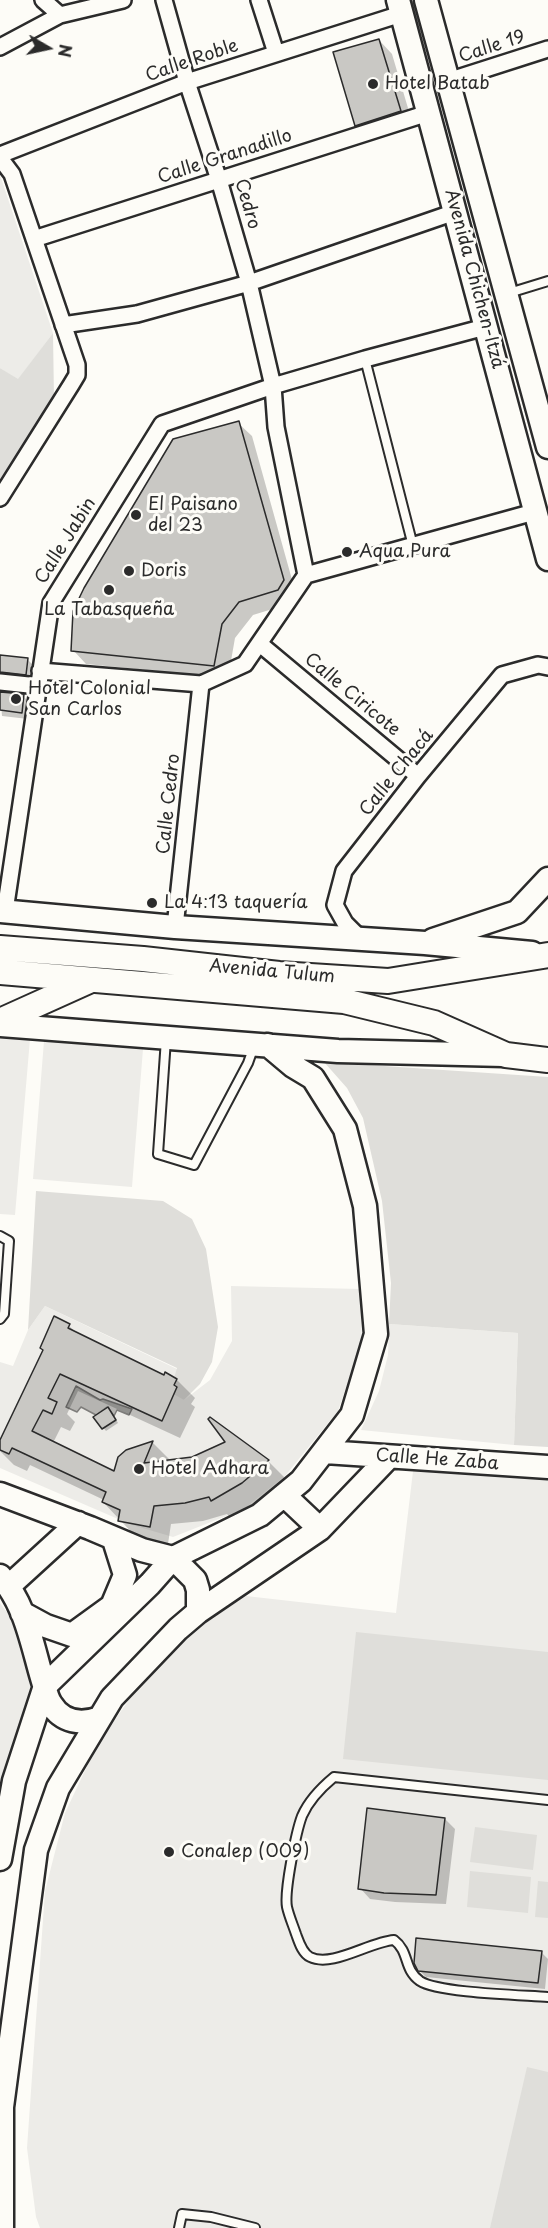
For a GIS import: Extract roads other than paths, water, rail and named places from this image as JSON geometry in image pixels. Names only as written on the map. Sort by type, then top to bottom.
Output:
[{"type":"main road","name":"Avenida Tulum","points":[[0,948],[143,959],[279,974],[388,981],[545,955]]},
{"type":"main road","name":"Avenida Tulum","points":[[0,972],[94,978],[344,1001],[434,1023],[506,1055],[548,1060]]},
{"type":"main road","points":[[0,1023],[94,978]]},
{"type":"street","points":[[43,0],[60,15]]},
{"type":"street","points":[[0,47],[60,15],[123,0]]},
{"type":"street","name":"Cedro","points":[[164,0],[249,283],[273,386]]},
{"type":"street","points":[[259,0],[276,53]]},
{"type":"street","name":"Avenida Chichen-Itzá","points":[[426,0],[548,447]]},
{"type":"street","name":"Calle Roble","points":[[0,157],[187,81],[276,53],[400,7]]},
{"type":"street","name":"Avenida Chichen-Itzá","points":[[400,7],[548,559]]},
{"type":"street","points":[[414,58],[440,49]]},
{"type":"street","name":"Calle 19","points":[[448,81],[548,49]]},
{"type":"street","name":"Calle Granadillo","points":[[34,238],[428,113]]},
{"type":"street","points":[[0,157],[12,174],[77,365],[77,375],[0,498]]},
{"type":"street","points":[[63,325],[137,314],[249,283],[455,212]]},
{"type":"street","name":"Calle Jabin","points":[[39,678],[51,603],[162,424],[273,386],[365,358],[485,327]]},
{"type":"street","points":[[505,392],[518,392],[530,383]]},
{"type":"street","points":[[273,386],[276,427],[306,575]]},
{"type":"street","points":[[0,682],[39,678],[201,684],[246,664],[306,575],[534,512]]},
{"type":"street","name":"Calle Ciricote","points":[[260,644],[418,776]]},
{"type":"street","name":"Calle Chacá","points":[[362,940],[345,923],[336,905],[344,871],[418,776],[502,675],[538,665],[548,667]]},
{"type":"street","points":[[3,911],[39,678]]},
{"type":"street","name":"Calle Cedro","points":[[175,927],[201,684]]},
{"type":"street","points":[[425,943],[517,912],[548,879]]},
{"type":"street","name":"Avenida Tulum","points":[[3,911],[175,927],[425,943],[545,955]]},
{"type":"street","name":"Avenida Tulum","points":[[0,1023],[338,1051],[506,1055]]},
{"type":"street","points":[[0,1859],[2,1834],[14,1781],[45,1686],[156,1578],[173,1558],[260,1515],[301,1481],[352,1415],[376,1334],[365,1206],[345,1129],[314,1078],[262,1045]]},
{"type":"street","name":"Calle He Zaba","points":[[325,1452],[548,1467]]},
{"type":"street","points":[[2,2228],[2,2107],[36,1850],[58,1788],[112,1698],[178,1629],[198,1612],[320,1529],[389,1457]]},
{"type":"street","points":[[0,1494],[78,1523],[114,1540],[173,1558],[195,1580],[198,1590],[198,1612]]},
{"type":"street","points":[[284,1495],[320,1529]]},
{"type":"street","points":[[78,1523],[5,1581],[22,1613],[50,1704],[64,1717],[81,1722],[99,1718]]},
{"type":"street","points":[[22,1613],[46,1626],[72,1635],[112,1606],[125,1575],[114,1540]]},
{"type":"lane","points":[[505,294],[548,281]]},
{"type":"lane","points":[[365,358],[413,546]]},
{"type":"lane","points":[[166,1038],[158,1154],[194,1165],[248,1063],[262,1045]]},
{"type":"lane","points":[[0,1236],[9,1241],[4,1314],[0,1319]]},
{"type":"lane","points":[[548,1800],[334,1777],[319,1792],[302,1816],[286,1894],[298,1939],[308,1956],[326,1960],[336,1959],[383,1941],[394,1940],[402,1946],[408,1967],[413,1975],[429,1985],[470,1991],[548,1997]]},
{"type":"lane","points":[[180,2228],[182,2214],[211,2217],[255,2228]]},
{"type":"place","name":"Hotel Batab","points":[[373,84]]},
{"type":"place","name":"El Paisano del 23","points":[[136,515]]},
{"type":"place","name":"Aqua Pura","points":[[347,552]]},
{"type":"place","name":"Doris","points":[[129,571]]},
{"type":"place","name":"La Tabasqueña","points":[[109,590]]},
{"type":"place","name":"Hotel Colonial San Carlos","points":[[16,699]]},
{"type":"place","name":"La 4:13 taquería","points":[[152,903]]},
{"type":"place","name":"Hotel Adhara","points":[[139,1469]]},
{"type":"place","name":"Conalep (009)","points":[[169,1852]]}]
